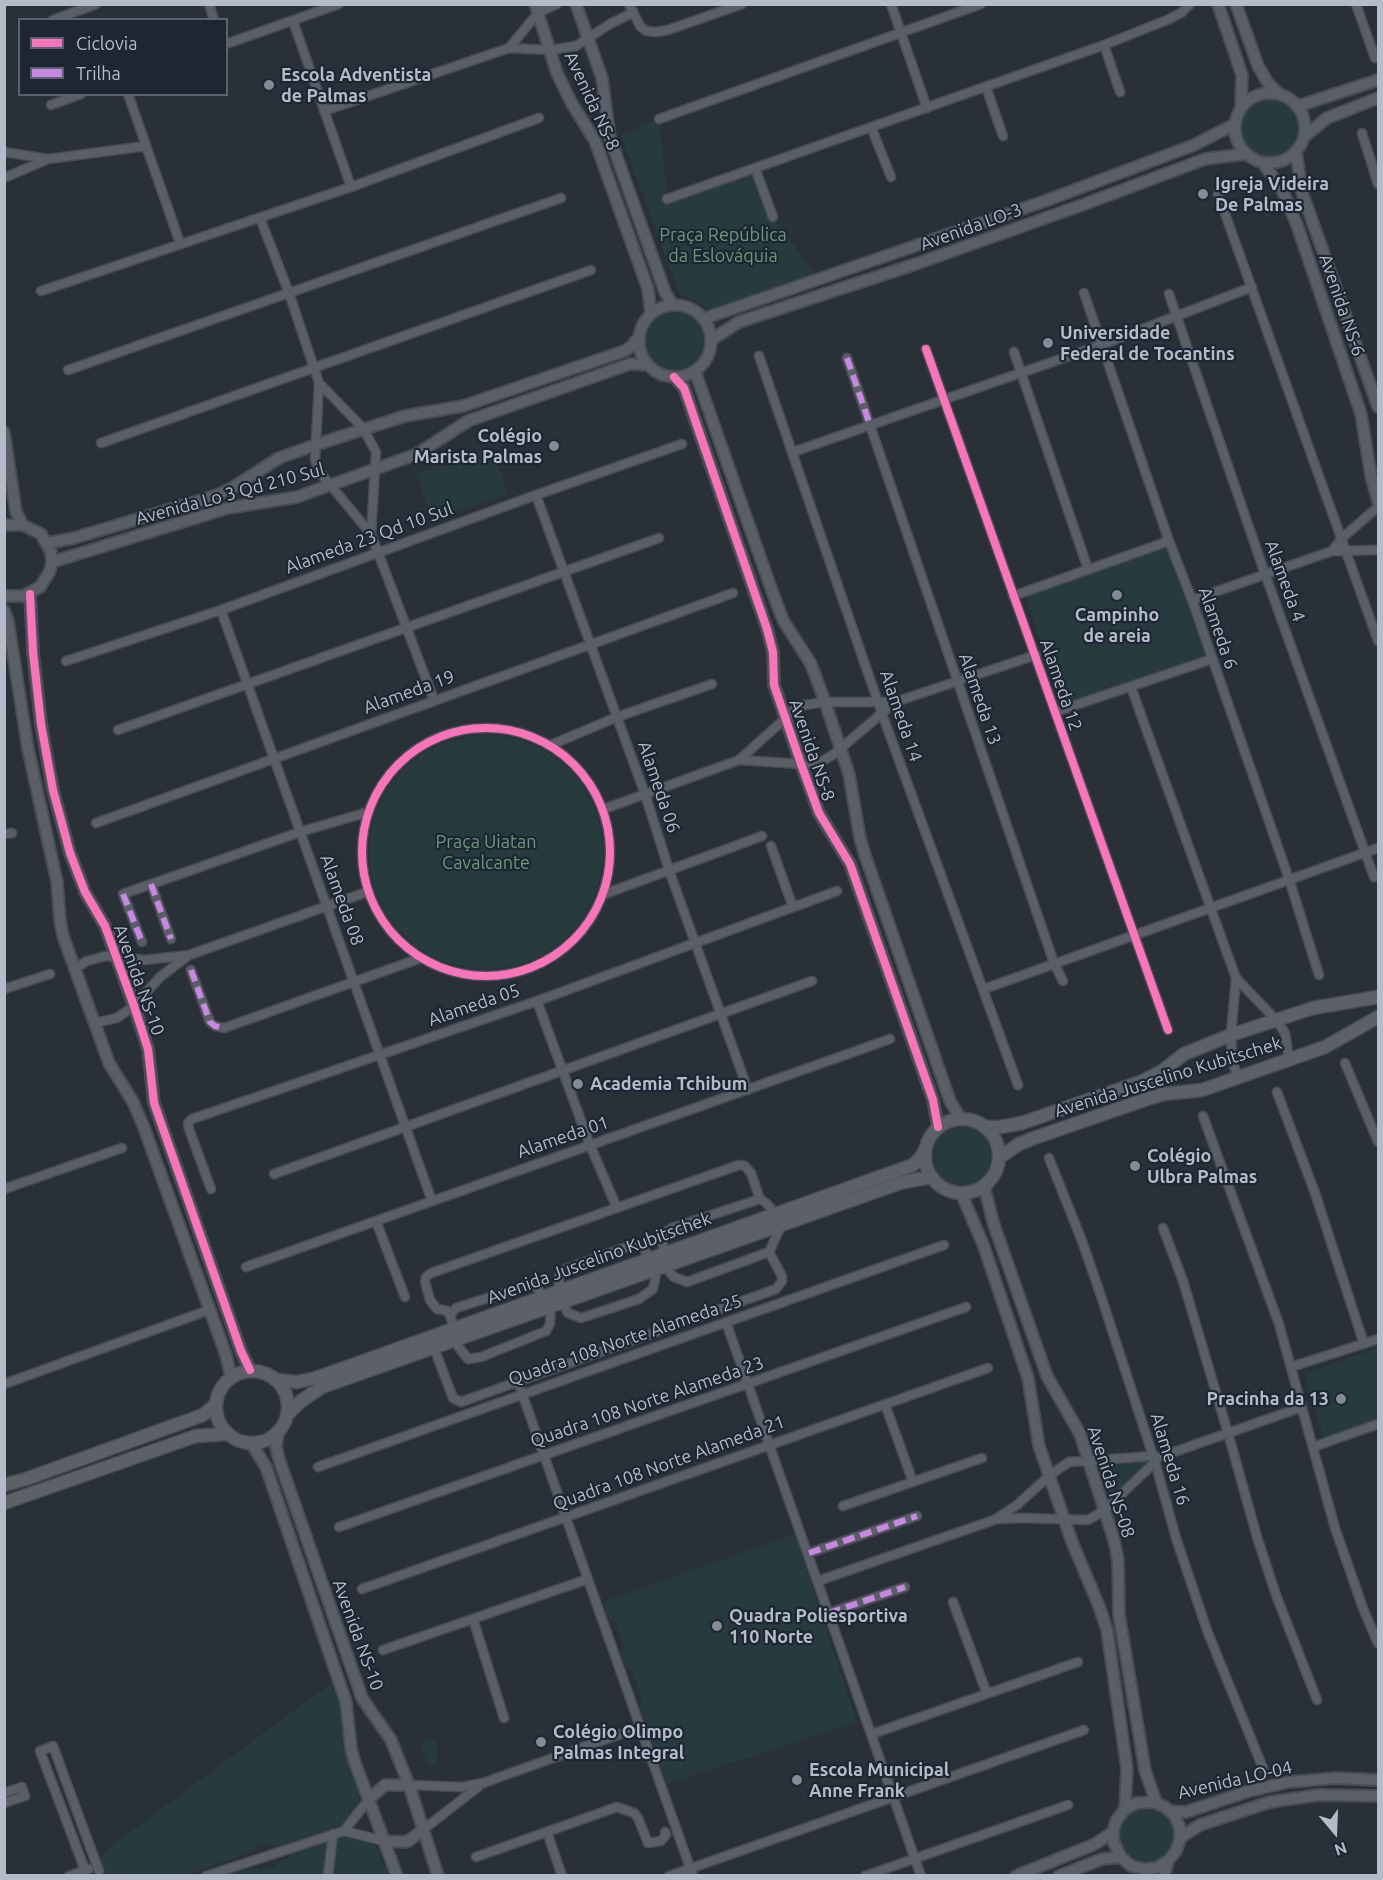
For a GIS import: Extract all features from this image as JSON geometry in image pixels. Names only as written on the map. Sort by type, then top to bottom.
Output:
[{"type":"main road","name":"Avenida Juscelino Kubitschek","points":[[986,1127],[1022,1123],[1143,1081],[1162,1071],[1184,1054],[1231,1035],[1324,1005],[1378,997]]},
{"type":"main road","name":"Avenida Juscelino Kubitschek","points":[[1000,1157],[1019,1144],[1034,1138],[1150,1098],[1164,1094],[1202,1090],[1238,1078],[1339,1040],[1378,1017]]},
{"type":"main road","points":[[960,1118],[974,1120],[986,1127],[999,1146],[998,1168],[992,1178],[984,1186],[969,1192],[950,1191],[940,1185],[932,1177],[925,1160],[925,1150],[930,1137],[938,1127],[960,1118]]},
{"type":"main road","name":"Avenida Juscelino Kubitschek","points":[[277,1380],[297,1382],[316,1378],[454,1335],[553,1300],[659,1262],[775,1214],[913,1165],[921,1158],[925,1150]]},
{"type":"main road","name":"Avenida Juscelino Kubitschek","points":[[659,1262],[781,1226],[903,1182],[932,1177]]},
{"type":"main road","name":"Avenida Juscelino Kubitschek","points":[[288,1414],[301,1401],[322,1388],[434,1348],[454,1335]]},
{"type":"main road","points":[[250,1370],[265,1372],[277,1380],[287,1395],[288,1414],[278,1433],[269,1439],[251,1443],[228,1434],[219,1420],[216,1404],[221,1389],[231,1377],[250,1370]]},
{"type":"main road","points":[[4,1485],[202,1415],[216,1404]]},
{"type":"main road","points":[[4,1503],[196,1436],[228,1434]]},
{"type":"street","points":[[58,18],[96,4]]},
{"type":"street","points":[[228,43],[339,4]]},
{"type":"street","points":[[509,48],[536,9],[557,4]]},
{"type":"street","name":"Avenida NS-8","points":[[576,4],[602,78],[610,138],[664,292],[673,305]]},
{"type":"street","points":[[324,111],[509,48],[550,50],[576,46],[588,40],[630,9],[646,31],[656,32],[668,30],[742,4]]},
{"type":"street","points":[[891,4],[927,108]]},
{"type":"street","points":[[659,119],[981,4]]},
{"type":"street","points":[[667,200],[1104,45],[1167,20],[1181,13],[1190,4]]},
{"type":"street","points":[[1218,4],[1242,75],[1241,107],[1235,124],[1237,140],[1246,154],[1263,163],[1275,163],[1287,159],[1296,152],[1304,137],[1326,118],[1378,98]]},
{"type":"street","points":[[1236,4],[1258,66],[1268,83],[1298,106],[1303,116],[1304,137]]},
{"type":"street","points":[[1356,4],[1375,58]]},
{"type":"street","name":"Avenida NS-8","points":[[536,9],[558,73],[571,102],[595,141],[648,290],[651,314]]},
{"type":"street","points":[[293,21],[351,187]]},
{"type":"street","points":[[1104,45],[1119,92]]},
{"type":"street","points":[[1298,106],[1378,80]]},
{"type":"street","points":[[986,87],[1003,136]]},
{"type":"street","points":[[1241,107],[1259,95],[1280,94]]},
{"type":"street","points":[[51,105],[76,96]]},
{"type":"street","points":[[129,96],[180,243]]},
{"type":"street","points":[[41,291],[351,187],[539,118]]},
{"type":"street","name":"Avenida LO-3","points":[[703,319],[1045,201],[1194,145],[1235,124]]},
{"type":"street","points":[[871,127],[891,177]]},
{"type":"street","points":[[1362,133],[1378,184]]},
{"type":"street","points":[[4,178],[48,159],[146,146]]},
{"type":"street","points":[[4,152],[48,159]]},
{"type":"street","name":"Avenida NS-6","points":[[1296,152],[1299,178],[1308,213],[1378,407]]},
{"type":"street","name":"Avenida LO-3","points":[[711,340],[739,322],[926,260],[1205,159],[1246,154]]},
{"type":"street","name":"Avenida NS-6","points":[[1263,163],[1282,190],[1297,225],[1361,414],[1371,476],[1378,501]]},
{"type":"street","points":[[755,168],[772,217]]},
{"type":"street","points":[[1218,194],[1378,641]]},
{"type":"street","points":[[68,370],[561,198]]},
{"type":"street","points":[[260,218],[289,293],[319,383],[363,428],[376,452],[371,534]]},
{"type":"street","points":[[101,443],[591,270]]},
{"type":"street","points":[[793,452],[1101,345],[1252,287]]},
{"type":"street","name":"Alameda 6","points":[[1084,292],[1169,542],[1192,600],[1289,879],[1319,975]]},
{"type":"street","name":"Alameda 4","points":[[1169,294],[1265,574],[1374,877]]},
{"type":"street","points":[[673,305],[684,306],[695,311],[709,329],[711,340],[704,363],[685,376],[675,377],[664,376],[647,365],[639,348],[638,338],[645,321],[651,314],[673,305]]},
{"type":"street","name":"Avenida Lo 3 Qd 210 Sul","points":[[47,543],[74,538],[215,496],[232,488],[279,458],[363,428],[405,416],[463,406],[624,351],[632,347],[638,338]]},
{"type":"street","name":"Alameda 12","points":[[926,349],[1168,1030]]},
{"type":"street","points":[[1014,352],[1088,569]]},
{"type":"street","name":"Alameda 14","points":[[759,356],[882,714],[1018,1085]]},
{"type":"street","name":"Alameda 13","points":[[847,358],[1054,963],[1063,981]]},
{"type":"street","name":"Avenida Lo 3 Qd 210 Sul","points":[[52,562],[228,508],[297,497],[417,454],[468,421],[630,364],[647,365]]},
{"type":"street","name":"Avenida NS-8","points":[[695,371],[783,620],[811,664],[841,747],[852,785],[860,838],[865,855],[950,1101],[960,1118]]},
{"type":"street","name":"Avenida NS-8","points":[[675,377],[684,388],[767,629],[773,652],[774,685],[801,764],[819,813],[850,864],[933,1100],[938,1127]]},
{"type":"street","points":[[319,383],[315,445],[318,470],[371,534],[434,700]]},
{"type":"street","points":[[4,432],[16,512],[23,525]]},
{"type":"street","name":"Alameda 23 Qd 10 Sul","points":[[66,661],[221,610],[682,444]]},
{"type":"street","name":"Alameda 06","points":[[536,495],[645,794],[669,870],[748,1090]]},
{"type":"street","points":[[1332,551],[1342,538],[1378,507]]},
{"type":"street","points":[[4,525],[23,525],[41,534],[47,543],[52,562],[46,580],[40,587],[30,594],[4,596]]},
{"type":"street","points":[[118,730],[659,538]]},
{"type":"street","points":[[1013,596],[1169,542]]},
{"type":"street","points":[[1192,600],[1332,551],[1378,550]]},
{"type":"street","name":"Alameda 19","points":[[96,823],[733,593]]},
{"type":"street","name":"Avenida NS-10","points":[[30,594],[29,611],[39,704],[53,790],[79,880],[105,926],[134,1006],[148,1049],[154,1103],[241,1351],[250,1370]]},
{"type":"street","points":[[4,610],[8,621],[28,749],[57,882],[60,920],[74,969],[109,1063],[133,1102],[143,1125],[226,1355],[231,1377]]},
{"type":"street","name":"Alameda 08","points":[[221,610],[432,1201]]},
{"type":"street","points":[[604,809],[739,760],[799,706],[825,702],[895,702],[1036,656]]},
{"type":"street","points":[[1055,712],[1212,659]]},
{"type":"street","points":[[553,744],[617,717],[712,684]]},
{"type":"street","points":[[1131,687],[1236,978],[1285,1033],[1289,1059]]},
{"type":"street","points":[[739,760],[801,764],[821,762],[895,702]]},
{"type":"street","points":[[480,727],[517,731],[553,744],[574,762],[591,784],[604,809],[611,842],[609,876],[598,908],[578,936],[552,957],[520,971],[486,976],[452,972],[421,958],[398,941],[380,918],[367,892],[362,866],[362,838],[368,812],[385,779],[411,753],[444,735],[480,727]]},
{"type":"street","points":[[141,942],[123,894],[300,831],[368,812]]},
{"type":"street","points":[[602,895],[762,836]]},
{"type":"street","points":[[771,846],[793,907]]},
{"type":"street","points":[[984,989],[1132,934],[1378,848]]},
{"type":"street","points":[[151,884],[171,939]]},
{"type":"street","name":"Alameda 05","points":[[211,1189],[189,1129],[188,1123],[192,1119],[537,1000],[837,891]]},
{"type":"street","points":[[74,969],[98,957],[144,960],[189,954],[367,892]]},
{"type":"street","points":[[94,1023],[117,1018],[134,1006],[160,977],[189,954]]},
{"type":"street","points":[[191,970],[210,1022],[224,1028],[421,958]]},
{"type":"street","points":[[4,989],[50,974]]},
{"type":"street","points":[[1236,978],[1231,1035],[1232,1060],[1238,1078]]},
{"type":"street","points":[[274,1174],[812,981]]},
{"type":"street","points":[[537,1000],[590,1145],[617,1208]]},
{"type":"street","name":"Alameda 01","points":[[246,1267],[890,1039]]},
{"type":"street","points":[[1346,1063],[1378,1142]]},
{"type":"street","points":[[1277,1092],[1343,1274],[1364,1344]]},
{"type":"street","points":[[1203,1116],[1263,1277],[1291,1367],[1335,1528],[1364,1611],[1378,1643]]},
{"type":"street","points":[[4,1189],[122,1148]]},
{"type":"street","name":"Alameda 16","points":[[1049,1158],[1082,1241],[1154,1459],[1176,1538],[1197,1601],[1231,1694],[1263,1768]]},
{"type":"street","points":[[454,1335],[450,1315],[445,1310],[434,1306],[430,1300],[425,1282],[426,1277],[431,1273],[739,1165],[745,1166],[751,1173],[760,1199],[775,1214]]},
{"type":"street","name":"Avenida NS-08","points":[[984,1186],[994,1225],[1047,1376],[1075,1423],[1105,1510],[1118,1560],[1119,1614],[1143,1758],[1156,1802]]},
{"type":"street","points":[[961,1193],[983,1244],[1028,1378],[1039,1446],[1072,1542],[1107,1630],[1127,1769],[1125,1809]]},
{"type":"street","points":[[450,1315],[456,1308],[529,1285],[537,1287],[568,1313],[582,1318],[639,1299],[653,1288],[664,1234],[672,1228],[760,1199]]},
{"type":"street","points":[[376,1221],[405,1297]]},
{"type":"street","points":[[553,1300],[559,1276],[566,1269],[634,1244],[642,1246],[674,1277],[687,1282],[769,1252],[781,1226]]},
{"type":"street","points":[[1163,1228],[1183,1281],[1266,1566],[1317,1700]]},
{"type":"street","name":"Quadra 108 Norte Alameda 25","points":[[318,1467],[944,1245]]},
{"type":"street","points":[[434,1348],[451,1394],[458,1401],[518,1382],[776,1289],[782,1281],[782,1276],[769,1252]]},
{"type":"street","points":[[776,1289],[781,1302]]},
{"type":"street","name":"Avenida Juscelino Kubitschek","points":[[454,1335],[462,1354],[468,1359],[481,1357],[546,1331],[550,1324],[553,1300]]},
{"type":"street","name":"Quadra 108 Norte Alameda 23","points":[[339,1527],[966,1307]]},
{"type":"street","points":[[4,1384],[209,1310]]},
{"type":"street","points":[[726,1322],[921,1875]]},
{"type":"street","points":[[1291,1367],[1378,1339]]},
{"type":"street","name":"Quadra 108 Norte Alameda 21","points":[[362,1589],[987,1368]]},
{"type":"street","points":[[518,1382],[692,1872]]},
{"type":"street","points":[[885,1404],[913,1482]]},
{"type":"street","points":[[819,1581],[994,1520],[1017,1505],[1050,1475],[1069,1462],[1154,1459],[1302,1407]]},
{"type":"street","points":[[1313,1447],[1378,1424]]},
{"type":"street","name":"Avenida NS-10","points":[[278,1433],[276,1447],[279,1459],[362,1698],[391,1740],[409,1785],[438,1875]]},
{"type":"street","name":"Avenida NS-10","points":[[251,1443],[266,1467],[346,1702],[351,1748],[397,1875]]},
{"type":"street","points":[[843,1506],[982,1458]]},
{"type":"street","points":[[994,1520],[1023,1518],[1088,1520],[1105,1510],[1154,1459]]},
{"type":"street","points":[[809,1553],[917,1516]]},
{"type":"street","points":[[383,1650],[588,1579]]},
{"type":"street","points":[[829,1613],[905,1587]]},
{"type":"street","points":[[953,1602],[987,1694]]},
{"type":"street","points":[[473,1619],[504,1718]]},
{"type":"street","points":[[872,1734],[1078,1662]]},
{"type":"street","points":[[206,1875],[344,1831],[384,1841],[407,1842],[465,1795],[483,1784],[640,1727]]},
{"type":"street","points":[[669,1875],[692,1872],[894,1796],[1084,1730]]},
{"type":"street","points":[[85,1870],[40,1751],[53,1746],[100,1874]]},
{"type":"street","name":"Avenida LO-04","points":[[1170,1811],[1186,1812],[1250,1791],[1289,1782],[1336,1778],[1378,1780]]},
{"type":"street","points":[[344,1831],[369,1798],[385,1785],[456,1787],[483,1784]]},
{"type":"street","points":[[4,1793],[22,1787],[25,1796],[4,1803]]},
{"type":"street","name":"Avenida LO-04","points":[[1181,1837],[1200,1825],[1270,1802],[1318,1795],[1378,1796]]},
{"type":"street","points":[[1164,1875],[1168,1861],[1176,1851],[1181,1837],[1179,1823],[1170,1811],[1156,1802],[1139,1802],[1125,1809],[1116,1821],[1113,1832],[1115,1847],[1121,1857],[1138,1871],[1168,1861]]},
{"type":"street","points":[[865,1875],[1068,1804]]},
{"type":"street","points":[[476,1857],[617,1808],[634,1813],[648,1843],[661,1841],[665,1832]]},
{"type":"street","points":[[547,1832],[562,1875]]},
{"type":"street","points":[[1016,1875],[1095,1844],[1113,1832]]},
{"type":"street","points":[[328,1875],[333,1834]]},
{"type":"street","points":[[1059,1875],[1102,1859],[1121,1857]]},
{"type":"street","points":[[69,1875],[94,1868],[100,1874]]},
{"type":"green space","points":[[1264,98],[1276,98],[1287,103],[1295,111],[1300,128],[1298,140],[1287,153],[1276,158],[1264,158],[1253,153],[1245,145],[1240,134],[1240,122],[1245,111],[1253,103]]},
{"type":"green space","name":"Praça República da Eslováquia","points":[[659,119],[668,199],[755,168],[773,217],[816,274],[712,311],[679,293],[621,135]]},
{"type":"green space","points":[[669,312],[681,312],[696,320],[704,335],[704,347],[696,362],[681,370],[669,370],[654,362],[646,347],[646,335],[654,320]]},
{"type":"green space","points":[[491,447],[508,494],[433,521],[416,474]]},
{"type":"green space","points":[[1167,547],[1205,655],[1063,705],[1025,597]]},
{"type":"green space","name":"Praça Uiatan Cavalcante","points":[[486,735],[531,744],[551,755],[569,769],[583,787],[594,807],[603,852],[594,897],[583,917],[569,935],[551,949],[531,960],[486,969],[441,960],[421,949],[403,935],[389,917],[378,897],[369,852],[378,807],[389,787],[403,769],[421,755],[441,744]]},
{"type":"green space","points":[[962,1127],[973,1129],[986,1140],[991,1156],[989,1167],[978,1180],[962,1185],[951,1183],[938,1172],[933,1156],[935,1145],[946,1132]]},
{"type":"green space","points":[[1378,1348],[1378,1420],[1324,1438],[1305,1373]]},
{"type":"green space","points":[[1146,1461],[1147,1464],[1113,1495],[1110,1495],[1101,1466]]},
{"type":"green space","points":[[795,1534],[857,1722],[667,1784],[639,1706],[642,1700],[632,1670],[626,1668],[620,1653],[624,1648],[615,1621],[609,1620],[603,1602]]},
{"type":"green space","points":[[332,1684],[340,1706],[348,1765],[358,1791],[359,1803],[352,1819],[347,1824],[306,1838],[294,1839],[284,1846],[259,1844],[253,1852],[186,1875],[106,1875],[98,1860],[114,1844]]},
{"type":"green space","points":[[431,1739],[437,1746],[437,1764],[430,1767],[420,1745]]},
{"type":"green space","points":[[1147,1806],[1158,1808],[1168,1814],[1174,1824],[1176,1835],[1174,1846],[1168,1856],[1158,1862],[1147,1864],[1136,1862],[1126,1856],[1120,1846],[1118,1835],[1120,1824],[1126,1814],[1136,1808]]},
{"type":"green space","points":[[350,1834],[376,1846],[388,1875],[226,1876],[243,1870],[271,1868],[294,1854]]},
{"type":"marked path","points":[[847,358],[870,425]]},
{"type":"marked path","points":[[151,884],[171,939]]},
{"type":"marked path","points":[[123,894],[142,942]]},
{"type":"marked path","points":[[191,970],[210,1022],[224,1028]]},
{"type":"marked path","points":[[809,1553],[917,1516]]},
{"type":"marked path","points":[[829,1613],[905,1587]]},
{"type":"cycle path","points":[[926,349],[1168,1030]]},
{"type":"cycle path","points":[[674,377],[684,388],[767,629],[773,652],[774,685],[801,764],[819,813],[850,864],[933,1100],[938,1127]]},
{"type":"cycle path","points":[[30,594],[33,652],[41,724],[53,790],[70,853],[85,892],[105,926],[134,1006],[148,1049],[154,1103],[241,1351],[250,1370]]},
{"type":"cycle path","points":[[474,728],[498,728],[522,733],[545,742],[574,764],[596,793],[601,804],[608,828],[610,852],[608,876],[601,900],[596,911],[574,940],[545,962],[534,967],[498,976],[474,976],[450,971],[427,962],[407,948],[390,931],[376,911],[367,888],[362,864],[362,840],[367,816],[376,793],[390,773],[407,756],[427,742],[450,733],[474,728]]},
{"type":"place","name":"Escola Adventista de Palmas","points":[[269,85]]},
{"type":"place","name":"Igreja Videira De Palmas","points":[[1203,194]]},
{"type":"place","name":"Universidade Federal de Tocantins","points":[[1048,343]]},
{"type":"place","name":"Colégio Marista Palmas","points":[[554,446]]},
{"type":"place","name":"Campinho de areia","points":[[1117,595]]},
{"type":"place","name":"Academia Tchibum","points":[[578,1084]]},
{"type":"place","name":"Colégio Ulbra Palmas","points":[[1135,1166]]},
{"type":"place","name":"Pracinha da 13","points":[[1341,1399]]},
{"type":"place","name":"Quadra Poliesportiva 110 Norte","points":[[717,1626]]},
{"type":"place","name":"Colégio Olimpo Palmas Integral","points":[[541,1742]]},
{"type":"place","name":"Escola Municipal Anne Frank","points":[[797,1780]]}]
